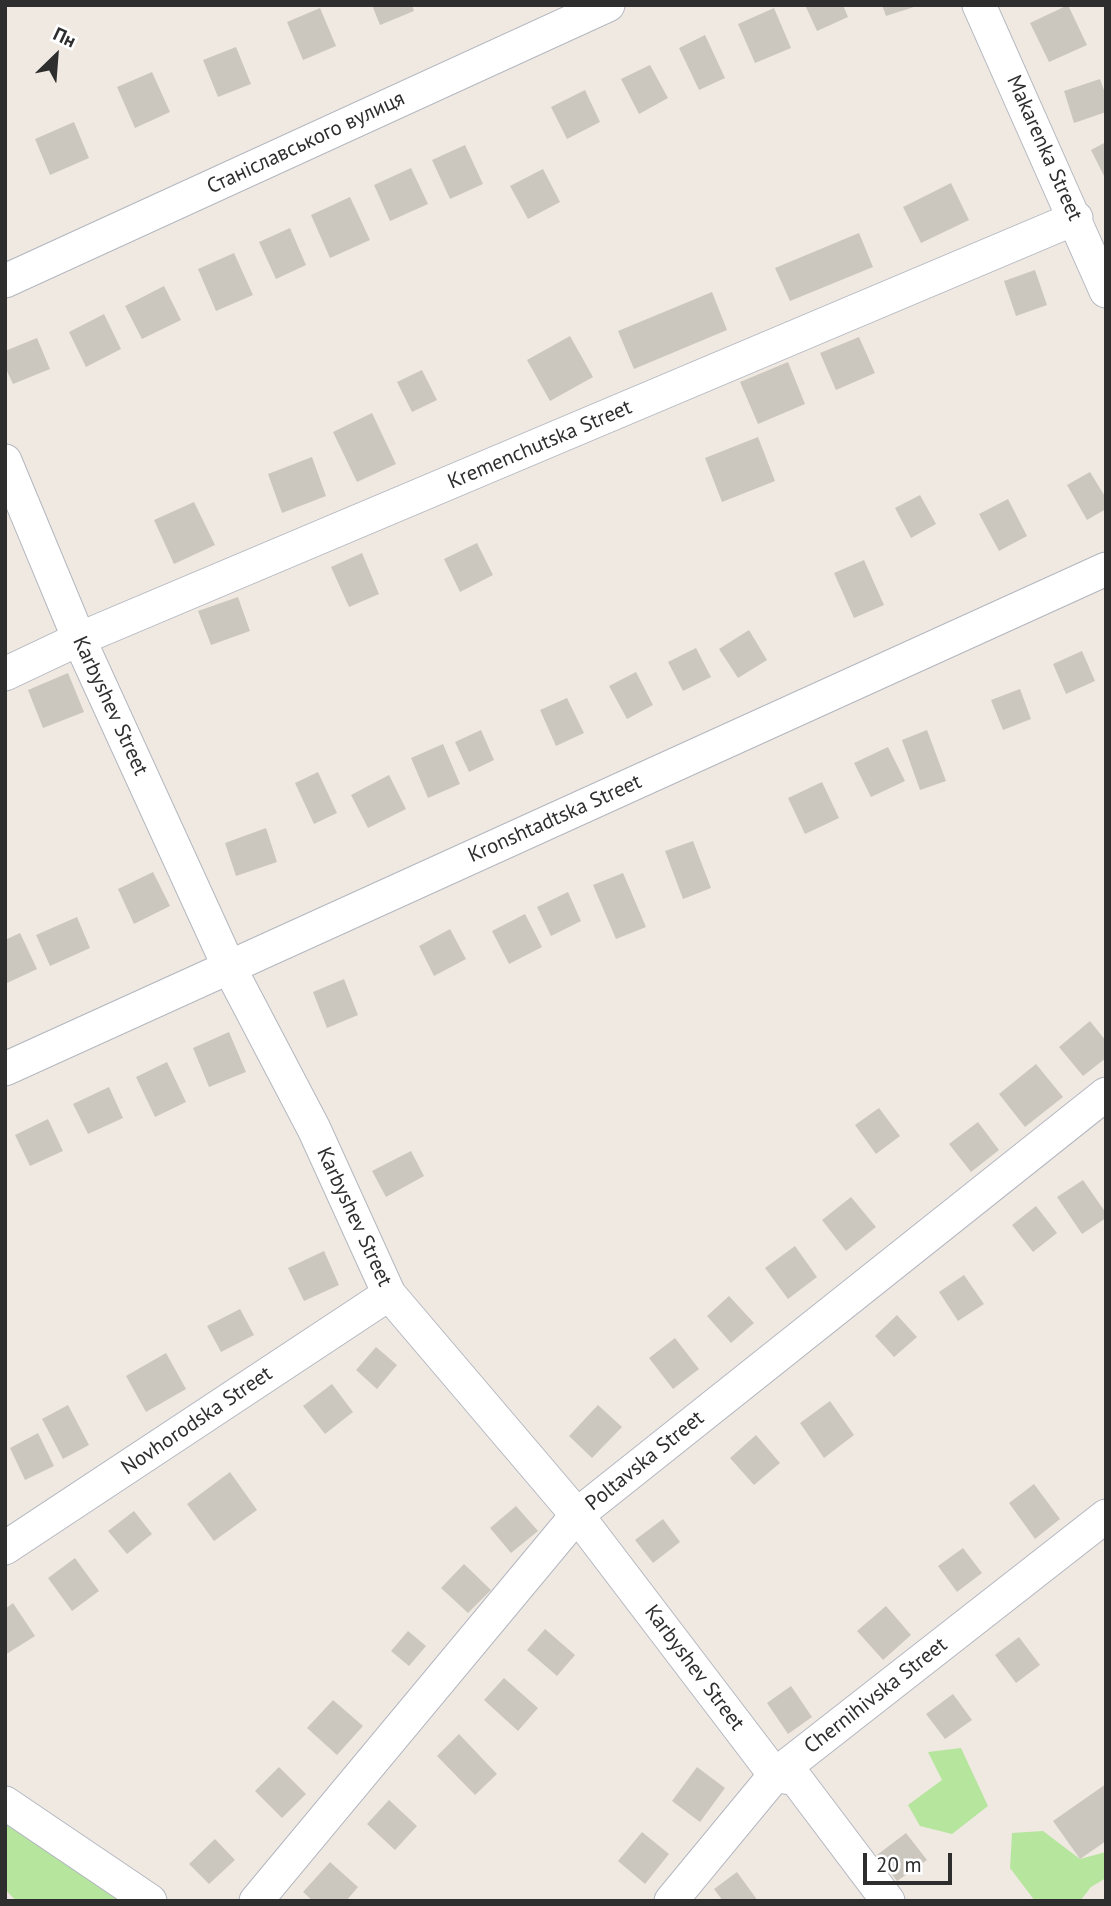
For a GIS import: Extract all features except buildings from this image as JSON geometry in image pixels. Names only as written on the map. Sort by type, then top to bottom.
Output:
[{"type":"street","name":"Станіславського вулиця","points":[[5,281],[608,5]]},
{"type":"street","name":"Makarenka Street","points":[[979,5],[1076,218],[1106,291]]},
{"type":"street","name":"Kremenchutska Street","points":[[5,674],[79,639],[1076,218]]},
{"type":"street","name":"Karbyshev Street","points":[[5,461],[79,639],[229,967],[313,1129],[389,1294],[577,1515],[775,1775],[796,1779],[888,1901]]},
{"type":"street","name":"Kronshtadtska Street","points":[[5,1069],[1106,569]]},
{"type":"street","name":"Poltavska Street","points":[[256,1901],[577,1515],[1106,1094]]},
{"type":"street","name":"Novhorodska Street","points":[[5,1549],[389,1294]]},
{"type":"street","name":"Chernihivska Street","points":[[671,1901],[775,1775],[1106,1516]]},
{"type":"street","points":[[5,1803],[150,1901]]},
{"type":"green space","points":[[961,1748],[988,1806],[952,1834],[920,1826],[908,1805],[942,1780],[928,1752]]},
{"type":"green space","points":[[5,1822],[120,1901],[16,1901],[5,1889]]},
{"type":"green space","points":[[1043,1831],[1080,1859],[1106,1852],[1106,1878],[1091,1887],[1080,1901],[1035,1901],[1010,1868],[1012,1833]]}]
